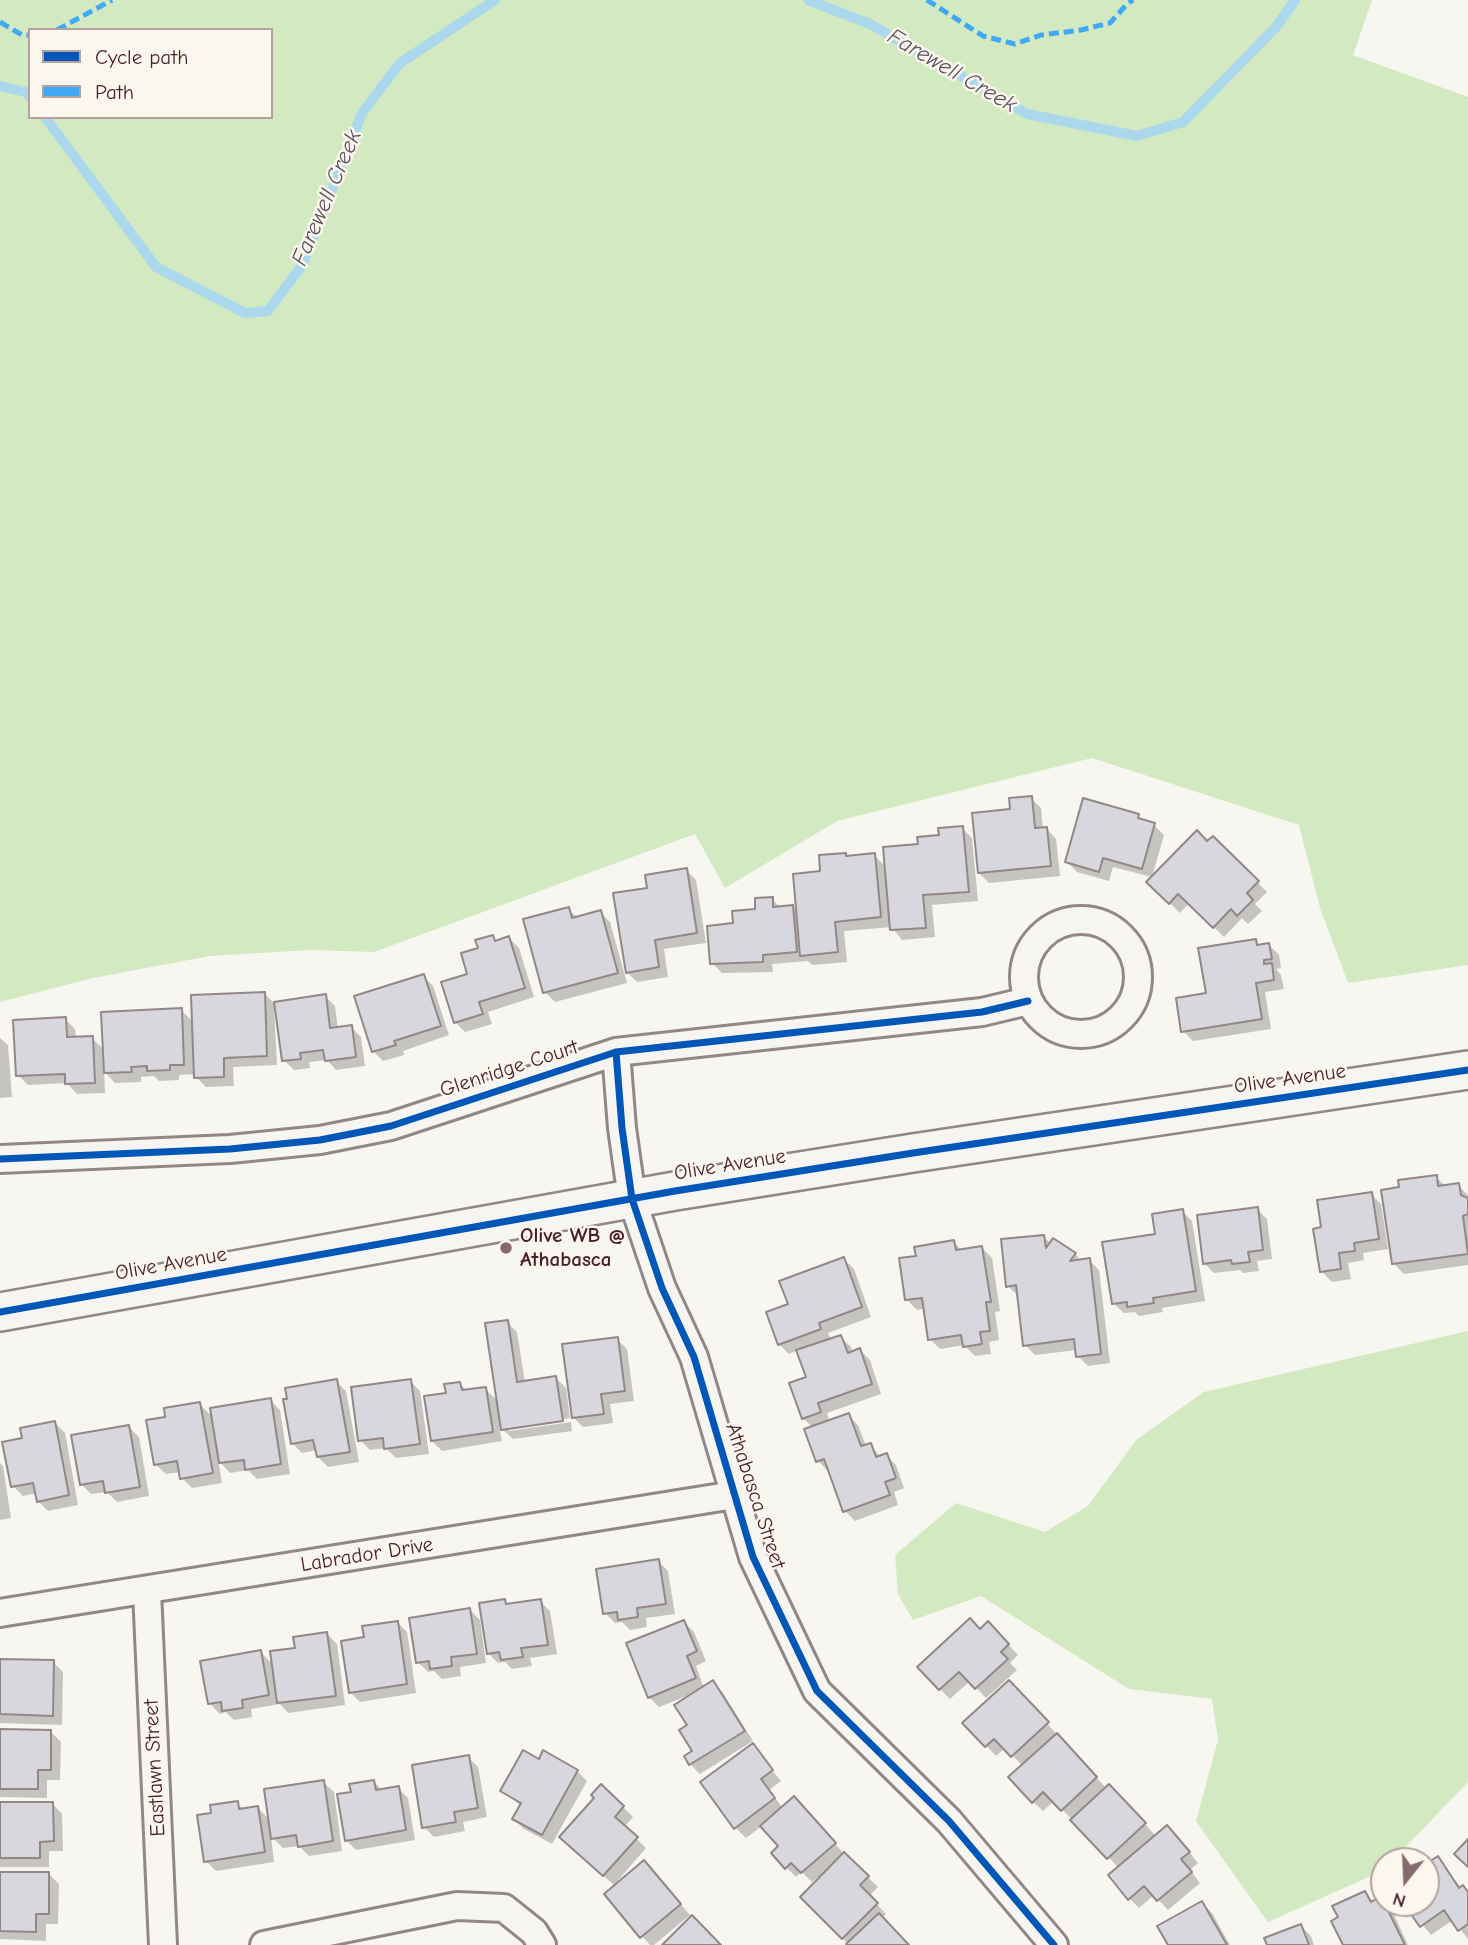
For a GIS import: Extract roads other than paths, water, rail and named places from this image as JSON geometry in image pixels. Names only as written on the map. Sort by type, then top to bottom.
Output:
[{"type":"main road","name":"Olive Avenue","points":[[0,1312],[632,1199],[927,1151],[1468,1070]]},
{"type":"street","points":[[1076,920],[1094,921],[1111,928],[1125,940],[1134,957],[1138,976],[1135,995],[1126,1012],[1111,1026],[1093,1032],[1073,1033],[1054,1028],[1028,1001],[1024,984],[1025,965],[1031,949],[1042,934],[1058,924],[1076,920]]},
{"type":"street","name":"Glenridge Court","points":[[0,1159],[230,1149],[320,1140],[391,1126],[615,1052],[982,1012],[1028,1001]]},
{"type":"street","name":"Athabasca Street","points":[[615,1052],[632,1199],[662,1288],[694,1357],[753,1557],[817,1691],[949,1821],[1054,1945]]},
{"type":"street","name":"Labrador Drive","points":[[0,1613],[734,1495]]},
{"type":"street","name":"Eastlawn Street","points":[[147,1591],[163,1945]]},
{"type":"street","points":[[264,1945],[457,1906],[504,1908],[534,1932],[542,1945]]},
{"type":"waterway","name":"Farewell Creek","points":[[46,119],[156,267],[245,313],[268,311],[303,264],[362,113],[400,63],[495,0]]},
{"type":"waterway","name":"Farewell Creek","points":[[808,0],[870,24],[1027,114],[1137,136],[1183,122],[1276,27],[1295,0]]},
{"type":"waterway","name":"Farewell Creek","points":[[0,86],[28,94]]},
{"type":"place","name":"Olive WB @ Athabasca","points":[[506,1248]]}]
